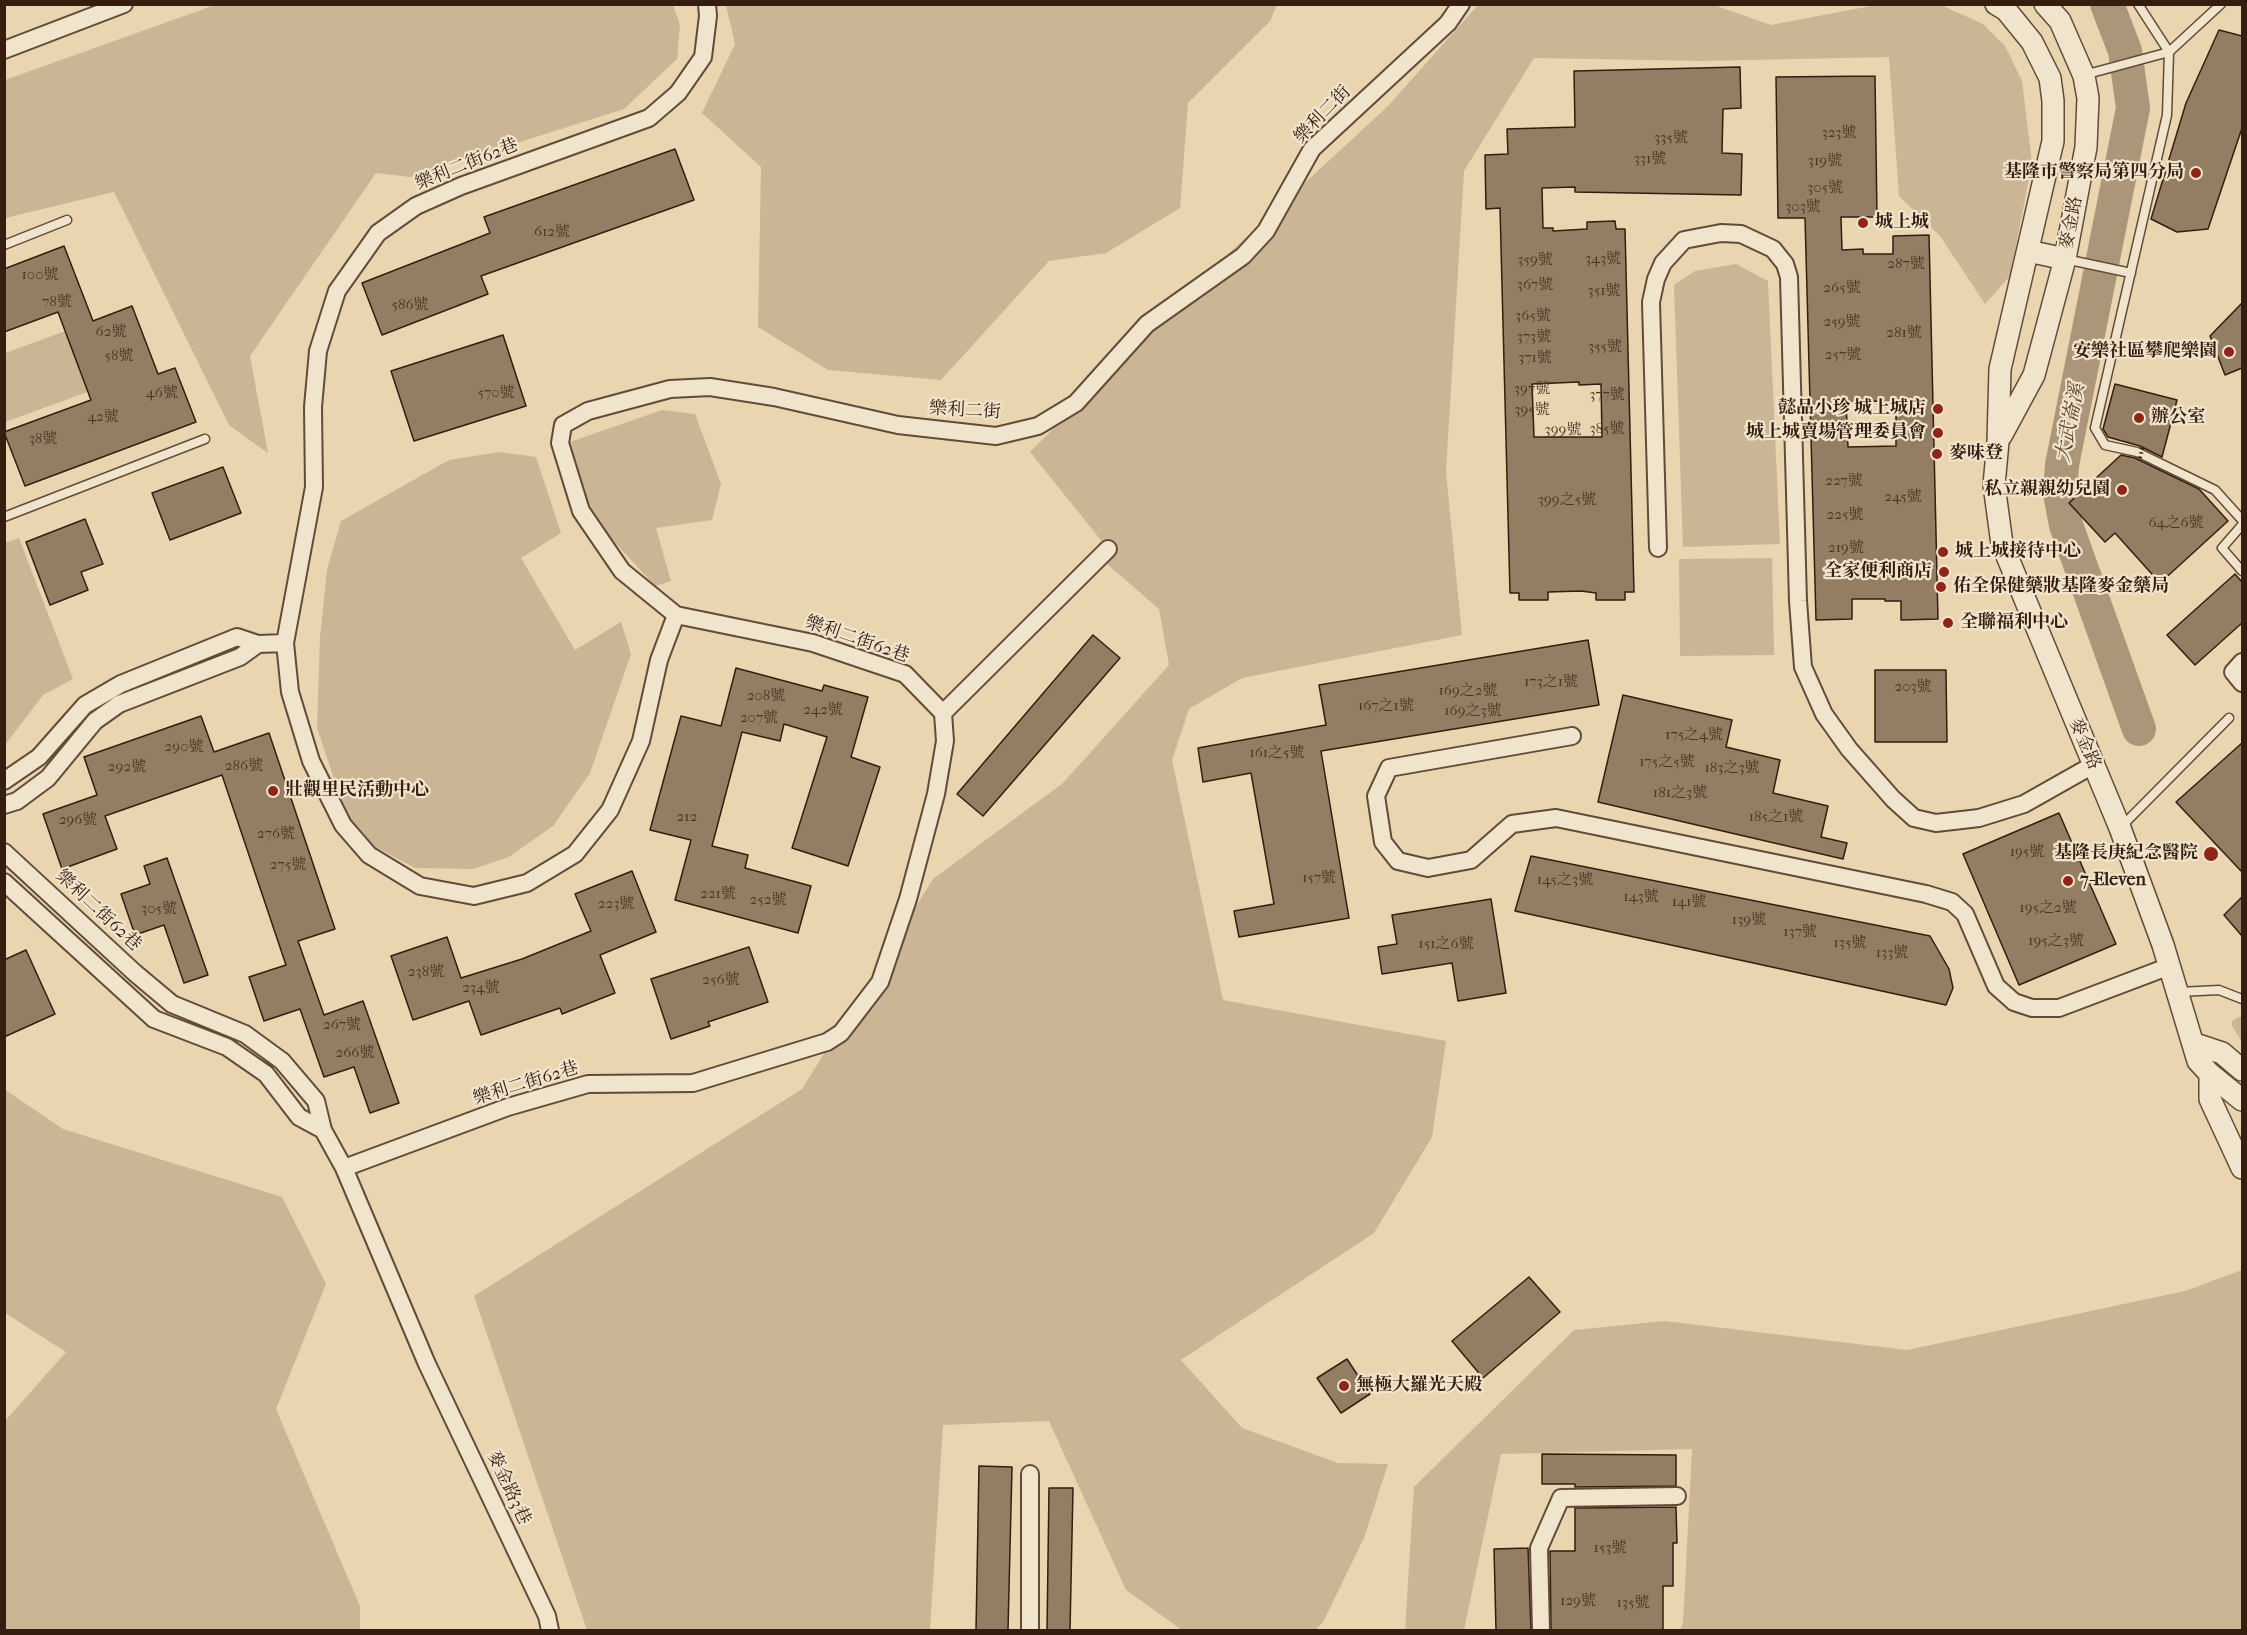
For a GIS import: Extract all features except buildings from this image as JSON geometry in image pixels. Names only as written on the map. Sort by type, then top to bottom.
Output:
[{"type":"street","name":"樂利二街62巷","points":[[344,1168],[508,1107],[588,1084],[693,1083],[827,1042],[841,1034],[880,982],[908,900],[936,794],[945,741],[943,713],[905,674],[813,643],[676,615],[659,660],[641,741],[610,810],[576,854],[527,883],[474,896],[420,886],[369,855],[343,825],[311,761],[290,692],[285,643],[314,487],[312,407],[318,351],[337,291],[378,233],[416,206],[461,186],[649,118],[678,93],[703,57],[708,15],[707,4]]},
{"type":"street","name":"樂利二街","points":[[676,615],[622,571],[581,511],[560,443],[563,425],[588,411],[669,389],[710,387],[774,397],[897,425],[996,436],[1038,426],[1076,404],[1147,324],[1243,256],[1266,231],[1312,149],[1448,23],[1461,4]]},
{"type":"street","name":"麥金路","points":[[1996,4],[2006,10],[2032,42],[2053,87],[2053,141],[2000,369],[1994,485],[2002,544],[2120,828],[2179,992],[2198,1061],[2242,1100]]},
{"type":"street","name":"麥金路","points":[[1998,442],[2034,375],[2065,259],[2086,147],[2091,74],[2060,21],[2044,4]]},
{"type":"street","points":[[4,50],[118,5]]},
{"type":"street","points":[[1658,548],[1652,302],[1656,279],[1663,263],[1684,240],[1721,233],[1741,234],[1773,249],[1785,264],[1789,277],[1798,601],[1803,668],[1824,714],[1849,749],[1893,799],[1914,818],[1936,823],[1979,819],[2024,804],[2093,765]]},
{"type":"street","points":[[2028,251],[2065,259]]},
{"type":"street","points":[[943,713],[1108,549]]},
{"type":"street","points":[[4,781],[39,757],[85,705],[121,684],[237,638],[258,644],[285,643]]},
{"type":"street","points":[[4,805],[17,801],[48,778],[95,721],[119,704],[240,657],[258,644]]},
{"type":"street","points":[[2242,662],[2233,672],[2242,682]]},
{"type":"street","points":[[1572,736],[1389,768],[1376,796],[1383,842],[1398,861],[1428,868],[1471,860],[1512,824],[1556,818],[1926,894],[1952,902],[1965,914],[1996,986],[2014,1002],[2032,1008],[2059,1008],[2170,966]]},
{"type":"street","name":"樂利二街62巷","points":[[4,852],[135,973],[172,1004],[245,1034],[282,1061],[316,1101],[323,1130],[344,1168],[427,1364]]},
{"type":"street","points":[[4,882],[154,1019],[237,1053],[266,1074],[299,1117],[323,1130]]},
{"type":"street","points":[[121,989],[135,973]]},
{"type":"street","points":[[2195,1044],[2222,1053],[2242,1070]]},
{"type":"street","points":[[2210,1074],[2210,1099],[2242,1168]]},
{"type":"street","name":"麥金路3巷","points":[[427,1364],[547,1616],[550,1630]]},
{"type":"street","points":[[1030,1474],[1030,1630]]},
{"type":"street","points":[[1541,1630],[1539,1548],[1561,1498],[1677,1496]]},
{"type":"lane","points":[[2138,4],[2169,52],[2168,115],[2095,428],[2104,445],[2138,452],[2215,490],[2242,520]]},
{"type":"lane","points":[[2091,74],[2169,52],[2221,4]]},
{"type":"lane","points":[[4,245],[68,220]]},
{"type":"lane","points":[[2065,259],[2131,273]]},
{"type":"lane","points":[[4,517],[205,439]]},
{"type":"lane","points":[[2242,525],[2222,548],[2242,571]]},
{"type":"lane","points":[[2120,828],[2229,718]]},
{"type":"lane","points":[[2179,992],[2219,990],[2242,999]]},
{"type":"path","points":[[2140,458],[2143,446]]},
{"type":"shaded area","points":[[726,4],[1277,5],[1270,21],[1188,103],[1180,208],[1106,253],[1049,261],[941,380],[828,370],[758,327],[761,167],[702,113],[735,44]]},
{"type":"shaded area","points":[[215,5],[673,5],[680,25],[677,59],[624,109],[410,177],[376,173],[250,356],[268,453],[229,425],[114,192],[5,218],[5,80]]},
{"type":"shaded area","points":[[1478,5],[1714,5],[1771,25],[1876,5],[1941,5],[1983,24],[2005,46],[2022,81],[2032,163],[2010,276],[1985,304],[1940,236],[1899,196],[1889,57],[1703,61],[1534,58],[1464,171],[1446,472],[1462,635],[1242,678],[1189,709],[1172,760],[1223,1000],[1446,1041],[1432,1137],[1374,1233],[1181,1360],[1242,1428],[1338,1463],[1388,1464],[1364,1538],[1323,1622],[1315,1630],[1182,1630],[1126,1590],[1049,1421],[943,1425],[930,1630],[587,1630],[474,1296],[802,1089],[933,879],[1063,783],[1169,665],[1159,609],[1106,563],[1108,549],[1030,452],[1212,269],[1388,106]]},
{"type":"shaded area","points":[[1736,264],[1768,281],[1780,544],[1683,547],[1674,285],[1695,271]]},
{"type":"shaded area","points":[[82,325],[107,385],[5,422],[5,353]]},
{"type":"shaded area","points":[[662,410],[695,414],[721,484],[712,520],[656,528],[671,581],[655,586],[599,525],[574,477],[567,443]]},
{"type":"shaded area","points":[[499,452],[536,457],[561,533],[521,558],[575,650],[621,622],[631,654],[590,773],[553,826],[509,857],[473,869],[415,868],[353,835],[317,728],[320,637],[327,570],[341,521],[449,460]]},
{"type":"shaded area","points":[[19,538],[73,679],[43,695],[5,745],[5,543]]},
{"type":"shaded area","points":[[1772,558],[1774,655],[1680,656],[1679,559]]},
{"type":"shaded area","points":[[2242,1017],[2242,1042],[2232,1026],[2232,1021]]},
{"type":"shaded area","points":[[4,1089],[63,1129],[282,1197],[326,1284],[276,1409],[360,1606],[360,1630],[5,1630],[5,1421],[66,1352],[5,1313]]},
{"type":"shaded area","points":[[2242,1270],[2242,1630],[1680,1630],[1683,1623],[1692,1449],[1501,1454],[1464,1630],[1405,1630],[1414,1487],[1574,1330],[1665,1321],[1907,1350],[2185,1291]]},
{"type":"waterway","name":"大武崙溪","points":[[2107,4],[2125,51],[2133,108],[2062,465],[2060,493],[2066,525],[2139,729]]},
{"type":"place","name":"基隆市警察局第四分局","points":[[2196,173]]},
{"type":"place","name":"城上城","points":[[1863,223]]},
{"type":"place","name":"安樂社區攀爬樂園","points":[[2229,352]]},
{"type":"place","name":"懿品小珍 城上城店","points":[[1938,409]]},
{"type":"place","name":"辦公室","points":[[2139,418]]},
{"type":"place","name":"城上城賣場管理委員會","points":[[1938,433]]},
{"type":"place","name":"麥味登","points":[[1937,454]]},
{"type":"place","name":"私立親親幼兒園","points":[[2122,490]]},
{"type":"place","name":"城上城接待中心","points":[[1943,552]]},
{"type":"place","name":"全家便利商店","points":[[1944,572]]},
{"type":"place","name":"佑全保健藥妝基隆麥金藥局","points":[[1941,587]]},
{"type":"place","name":"全聯福利中心","points":[[1948,623]]},
{"type":"place","name":"壯觀里民活動中心","points":[[273,791]]},
{"type":"place","name":"基隆長庚紀念醫院","points":[[2211,854]]},
{"type":"place","name":"7-Eleven","points":[[2068,881]]},
{"type":"place","name":"無極大羅光天殿","points":[[1344,1386]]}]
